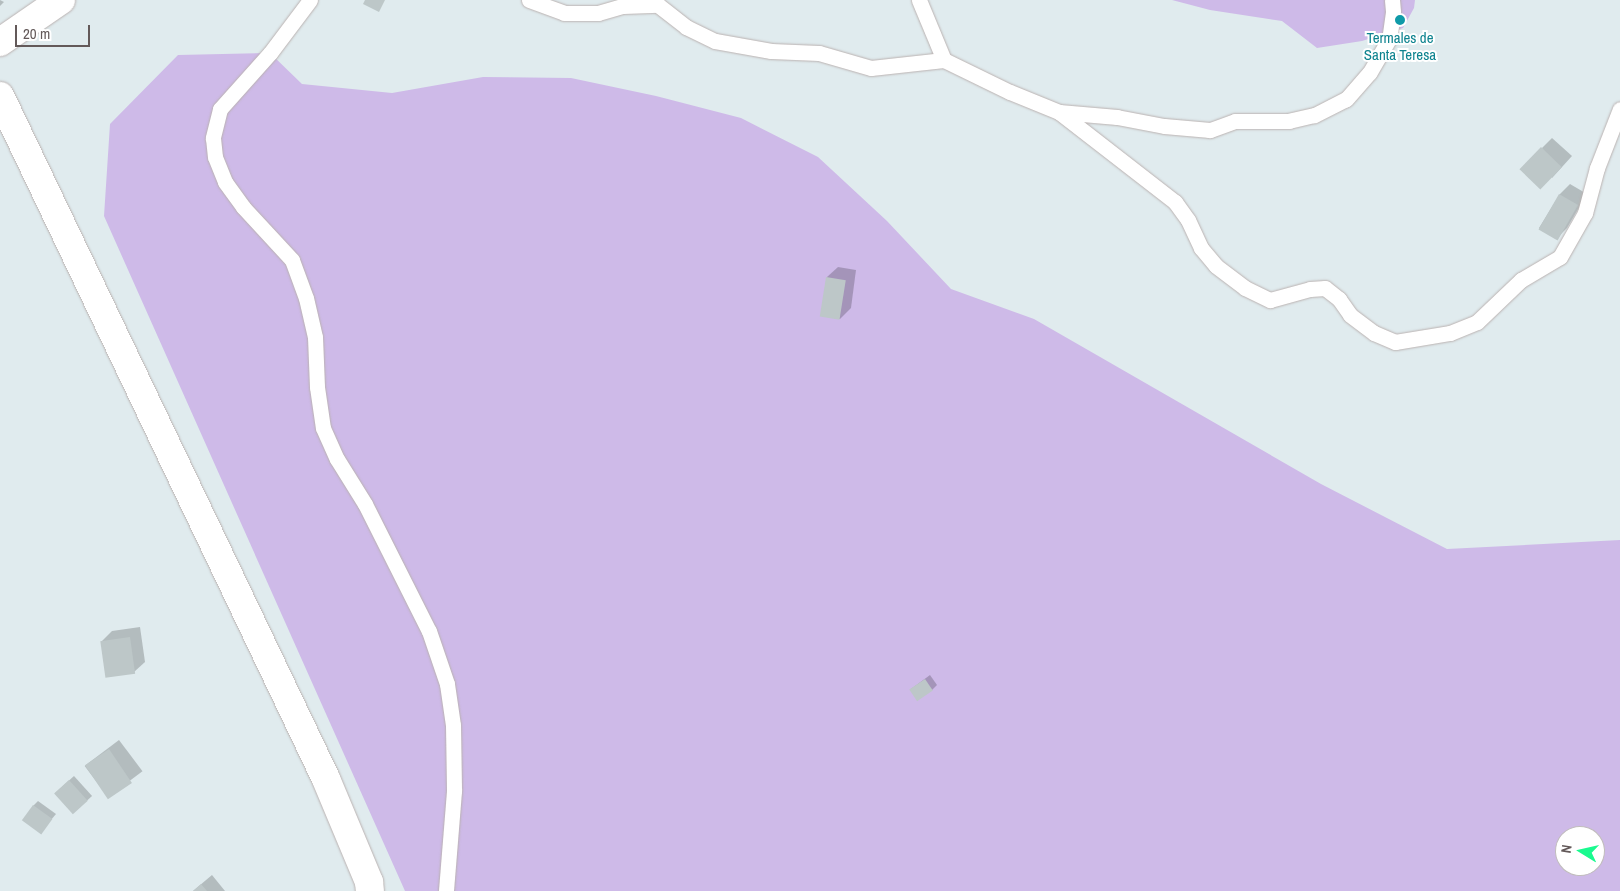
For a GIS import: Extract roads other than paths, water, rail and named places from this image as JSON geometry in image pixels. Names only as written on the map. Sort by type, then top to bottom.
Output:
[{"type":"street","points":[[0,42],[62,0]]},
{"type":"street","points":[[0,96],[326,779],[369,882],[370,891]]},
{"type":"lane","points":[[310,0],[270,53],[220,109],[213,138],[215,157],[225,182],[243,207],[292,260],[306,298],[315,337],[317,388],[323,428],[337,459],[365,504],[429,631],[447,684],[454,725],[454,791],[446,891]]},
{"type":"lane","points":[[529,0],[564,13],[598,12],[623,6],[658,5],[686,27],[715,41],[771,51],[819,53],[871,68],[944,60],[1010,92],[1060,112],[1210,130],[1236,121],[1289,121],[1314,115],[1346,99],[1369,74],[1389,39],[1393,12],[1392,0]]},
{"type":"lane","points":[[919,0],[944,60]]},
{"type":"lane","points":[[1060,112],[1174,202],[1188,220],[1201,248],[1216,266],[1245,288],[1270,300],[1310,289],[1325,288],[1339,299],[1350,315],[1374,333],[1394,342],[1450,333],[1477,322],[1521,280],[1560,256],[1585,213],[1597,168],[1620,109]]},
{"type":"place","name":"Termales de Santa Teresa","points":[[1400,20]]}]
